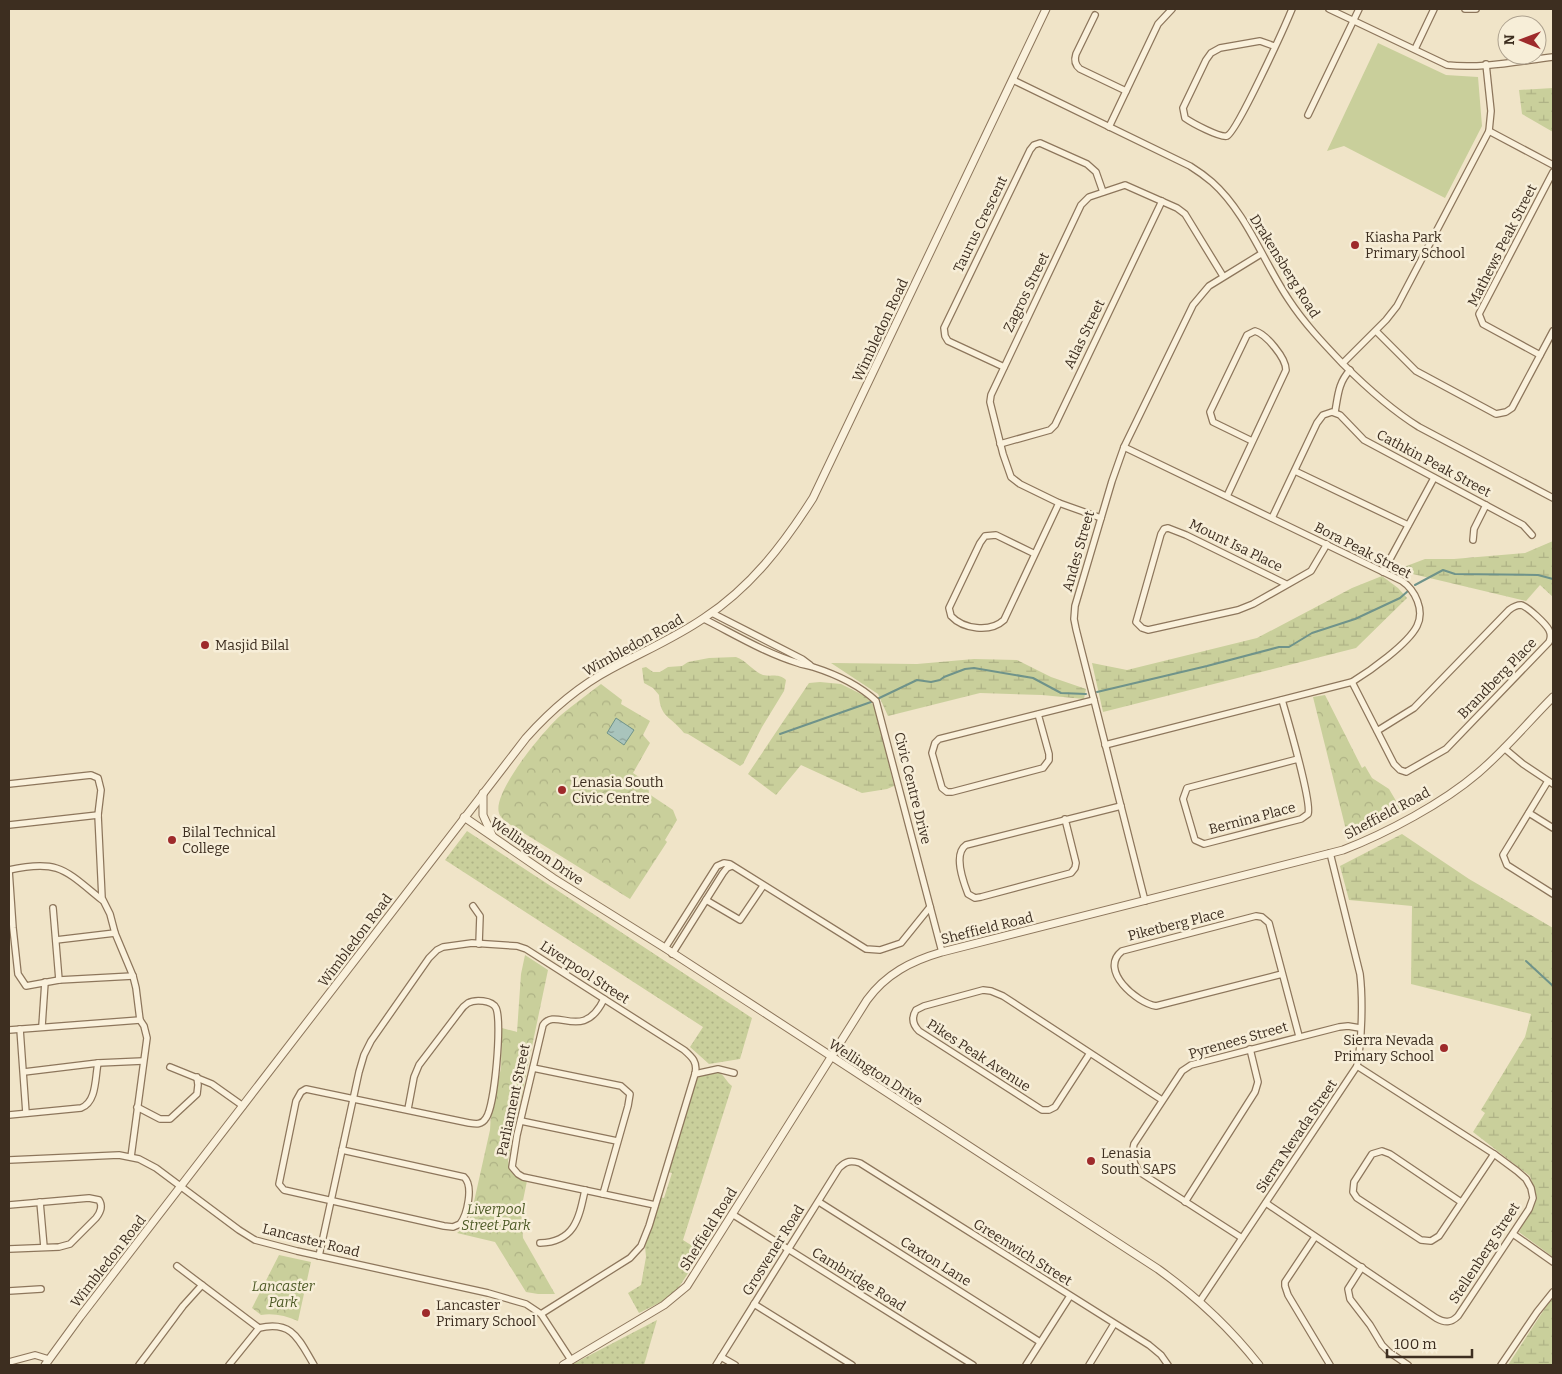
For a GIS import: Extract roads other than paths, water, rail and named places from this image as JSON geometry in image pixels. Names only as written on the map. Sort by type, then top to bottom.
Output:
[{"type":"street","name":"Wimbledon Road","points":[[47,1362],[526,738],[566,699],[610,670],[678,634],[712,613],[766,565],[790,535],[813,498],[1046,9]]},
{"type":"street","points":[[1109,127],[1158,24],[1172,9]]},
{"type":"street","points":[[1274,46],[1260,41],[1220,48],[1211,52],[1183,108],[1185,118],[1220,135],[1229,135],[1234,130],[1292,9]]},
{"type":"street","points":[[1329,9],[1447,65],[1486,64],[1553,57]]},
{"type":"street","points":[[1308,115],[1359,9]]},
{"type":"street","points":[[1415,49],[1434,9]]},
{"type":"street","points":[[1465,9],[1476,9]]},
{"type":"street","points":[[1095,15],[1074,58],[1076,65],[1080,69],[1126,91]]},
{"type":"street","points":[[1343,363],[1376,331],[1397,306],[1489,131],[1491,111],[1486,64]]},
{"type":"street","name":"Drakensberg Road","points":[[1013,80],[1190,166],[1212,182],[1228,199],[1301,318],[1321,341],[1377,397],[1402,416],[1553,498]]},
{"type":"street","points":[[1489,131],[1553,165]]},
{"type":"street","name":"Taurus Crescent","points":[[1004,367],[948,341],[944,328],[1030,150],[1034,145],[1040,143],[1087,164],[1096,172],[1103,192]]},
{"type":"street","name":"Mathews Peak Street","points":[[1540,355],[1483,324],[1479,314],[1553,172]]},
{"type":"street","name":"Zagros Street","points":[[1101,518],[1059,503],[1020,484],[1011,477],[1000,444],[990,399],[1081,205],[1087,198],[1125,185],[1177,208],[1185,214],[1223,276]]},
{"type":"street","name":"Atlas Street","points":[[1000,444],[1050,430],[1055,425],[1162,201]]},
{"type":"street","name":"Andes Street","points":[[1145,901],[1076,628],[1074,613],[1101,518],[1124,447],[1193,305],[1204,290],[1223,276],[1261,254]]},
{"type":"street","points":[[1226,496],[1282,381],[1286,366],[1284,360],[1262,333],[1255,331],[1247,334],[1210,414],[1213,422],[1252,441]]},
{"type":"street","points":[[1376,331],[1416,371],[1494,414],[1506,412],[1512,408],[1553,331]]},
{"type":"street","points":[[1272,518],[1321,416],[1328,412],[1335,412],[1339,386],[1350,370]]},
{"type":"street","name":"Cathkin Peak Street","points":[[1335,412],[1364,440],[1523,525],[1532,535]]},
{"type":"street","name":"Bora Peak Street","points":[[1105,745],[1352,682],[1378,665],[1412,634],[1419,619],[1417,601],[1410,588],[1383,572],[1124,447]]},
{"type":"street","points":[[1295,471],[1408,525]]},
{"type":"street","points":[[1383,572],[1434,478]]},
{"type":"street","points":[[1035,554],[996,535],[985,536],[949,608],[951,616],[966,626],[972,627],[991,627],[1004,620],[1059,503]]},
{"type":"street","points":[[1473,540],[1474,529],[1486,506]]},
{"type":"street","name":"Mount Isa Place","points":[[1286,584],[1168,528],[1162,531],[1136,622],[1142,628],[1148,630],[1238,610],[1253,604],[1311,571],[1327,544]]},
{"type":"street","name":"Brandberg Place","points":[[1352,682],[1377,731],[1394,764],[1400,770],[1406,772],[1446,748],[1549,642],[1549,630],[1528,609],[1522,605],[1515,606],[1414,708],[1377,731]]},
{"type":"street","name":"Civic Centre Drive","points":[[712,613],[802,659],[812,666],[861,688],[876,701],[884,725],[942,952]]},
{"type":"street","name":"Civic Centre Drive","points":[[704,619],[798,664],[812,666]]},
{"type":"street","name":"Sheffield Road","points":[[563,1365],[664,1305],[681,1292],[701,1265],[872,994],[888,977],[907,964],[942,952],[1343,850],[1382,833],[1465,784],[1504,748],[1553,697]]},
{"type":"street","points":[[1038,714],[1049,754],[1049,760],[1043,768],[952,792],[947,792],[942,788],[932,753],[936,741],[966,732],[1038,714],[1094,700]]},
{"type":"street","name":"Bernina Place","points":[[1282,700],[1298,759],[1309,803],[1309,812],[1304,818],[1204,844],[1195,840],[1183,799],[1187,788],[1298,759]]},
{"type":"street","points":[[1504,748],[1551,783],[1505,851],[1504,859],[1507,865],[1553,894]]},
{"type":"street","points":[[9,784],[95,775],[100,783],[101,790],[98,815],[102,900]]},
{"type":"street","points":[[483,792],[482,806],[484,819],[494,838]]},
{"type":"street","points":[[1065,819],[1076,863],[1076,868],[1072,873],[981,897],[975,898],[968,894],[959,860],[963,847],[1065,819],[1121,806]]},
{"type":"street","points":[[1529,813],[1553,828]]},
{"type":"street","points":[[9,825],[98,815]]},
{"type":"street","name":"Wellington Drive","points":[[464,817],[554,878],[665,948],[1158,1269],[1200,1301],[1229,1329],[1259,1365]]},
{"type":"street","name":"Sierra Nevada Street","points":[[1200,1301],[1358,1066],[1361,1046],[1361,986],[1359,967],[1330,853]]},
{"type":"street","points":[[665,948],[717,866],[724,863],[732,866],[870,950],[880,950],[901,943],[930,907]]},
{"type":"street","points":[[131,1157],[147,1038],[144,1026],[140,1020],[133,976],[115,933],[110,914],[102,900],[72,875],[54,866],[35,865],[9,870],[12,928],[20,977],[26,986],[59,980],[133,976]]},
{"type":"street","points":[[672,954],[723,872],[732,866]]},
{"type":"street","points":[[696,900],[705,902],[740,920],[763,886]]},
{"type":"street","points":[[473,906],[480,916],[479,944]]},
{"type":"street","points":[[53,908],[59,980]]},
{"type":"street","name":"Piketberg Place","points":[[1282,974],[1156,1006],[1144,1002],[1123,987],[1114,964],[1116,957],[1122,951],[1260,916],[1269,923],[1298,1036]]},
{"type":"street","points":[[56,940],[115,933]]},
{"type":"street","name":"Liverpool Street","points":[[319,1256],[366,1048],[429,958],[443,947],[479,944],[517,946],[526,949],[688,1053],[696,1066],[695,1074]]},
{"type":"street","points":[[42,1026],[45,982]]},
{"type":"street","name":"Pikes Peak Avenue","points":[[1090,1053],[1055,1107],[1049,1110],[1042,1110],[919,1031],[914,1025],[913,1017],[916,1010],[924,1006],[983,990],[991,990],[1003,996],[1162,1100]]},
{"type":"street","name":"Parliament Street","points":[[604,999],[597,1012],[585,1021],[575,1022],[552,1019],[545,1022],[541,1029],[512,1162],[514,1171],[523,1177],[655,1205]]},
{"type":"street","points":[[342,1150],[464,1177],[469,1183],[470,1191],[464,1216],[460,1224],[450,1226],[331,1202],[284,1190],[280,1186],[296,1101],[303,1090],[310,1089],[473,1124],[481,1123],[485,1120],[492,1100],[496,1061],[498,1018],[497,1009],[492,1003],[484,1001],[469,1002],[446,1028],[416,1070],[408,1109]]},
{"type":"street","points":[[9,1030],[140,1020]]},
{"type":"street","name":"Pyrenees Street","points":[[1242,1238],[1141,1173],[1134,1163],[1132,1153],[1134,1144],[1182,1071],[1188,1067],[1298,1036],[1344,1026],[1360,1028]]},
{"type":"street","points":[[20,1029],[26,1113]]},
{"type":"street","points":[[1185,1202],[1255,1092],[1258,1082],[1250,1050]]},
{"type":"street","points":[[24,1072],[98,1063],[143,1061]]},
{"type":"street","points":[[9,1114],[86,1106],[92,1096],[98,1063]]},
{"type":"street","name":"Stellenberg Street","points":[[1266,1203],[1436,1318],[1449,1322],[1458,1316],[1531,1204],[1533,1198],[1532,1191],[1526,1179],[1494,1154],[1358,1066]]},
{"type":"street","points":[[170,1067],[197,1077],[222,1090],[243,1106]]},
{"type":"street","points":[[533,1068],[621,1086],[630,1094],[603,1194]]},
{"type":"street","points":[[541,1314],[635,1253],[645,1236],[695,1074],[718,1069],[734,1073]]},
{"type":"street","points":[[137,1107],[160,1119],[170,1120],[196,1094],[197,1077]]},
{"type":"street","points":[[521,1121],[617,1141]]},
{"type":"street","points":[[1462,1202],[1390,1154],[1382,1151],[1372,1154],[1353,1186],[1353,1192],[1357,1198],[1424,1242],[1432,1242],[1439,1236],[1462,1202],[1494,1154]]},
{"type":"street","name":"Lancaster Road","points":[[9,1160],[119,1155],[131,1157],[156,1168],[239,1230],[256,1240],[504,1297],[526,1304],[541,1314],[571,1360]]},
{"type":"street","name":"Grosvener Road","points":[[716,1365],[839,1168],[844,1163],[852,1161],[860,1163]]},
{"type":"street","name":"Greenwich Street","points":[[860,1163],[1156,1350],[1168,1365]]},
{"type":"street","points":[[540,1243],[552,1241],[574,1228],[585,1190]]},
{"type":"street","points":[[9,1205],[89,1198],[99,1200],[101,1205],[99,1214],[75,1241],[65,1246],[9,1249]]},
{"type":"street","points":[[40,1202],[44,1247]]},
{"type":"street","name":"Caxton Lane","points":[[818,1202],[1040,1342]]},
{"type":"street","name":"Cambridge Road","points":[[732,1214],[972,1365]]},
{"type":"street","points":[[1513,1234],[1553,1262]]},
{"type":"street","points":[[1315,1237],[1287,1278],[1284,1286],[1330,1365]]},
{"type":"street","points":[[177,1266],[259,1328],[279,1326],[292,1332],[314,1365]]},
{"type":"street","points":[[1362,1267],[1348,1289],[1350,1299],[1370,1325],[1382,1345],[1408,1365]]},
{"type":"street","points":[[139,1365],[183,1306],[202,1285]]},
{"type":"street","points":[[9,1291],[41,1288]]},
{"type":"street","points":[[1502,1365],[1537,1312],[1553,1292]]},
{"type":"street","points":[[1026,1365],[1070,1296]]},
{"type":"street","points":[[754,1304],[852,1365]]},
{"type":"street","points":[[1089,1365],[1114,1324]]},
{"type":"street","points":[[229,1365],[259,1328]]},
{"type":"street","points":[[9,1362],[35,1354],[47,1362]]},
{"type":"street","points":[[722,1356],[735,1365]]},
{"type":"water","points":[[616,718],[634,730],[624,745],[607,733]]},
{"type":"waterway","points":[[1415,585],[1443,570],[1455,574],[1538,575],[1553,579]]},
{"type":"waterway","points":[[1097,692],[1279,647],[1289,647],[1312,633],[1355,619],[1400,598],[1408,591]]},
{"type":"waterway","points":[[780,734],[871,702],[917,680],[931,682],[940,680],[965,669],[974,668],[1033,678],[1061,693],[1086,694]]},
{"type":"waterway","points":[[1526,961],[1553,986]]},
{"type":"place","name":"Kiasha Park Primary School","points":[[1355,245]]},
{"type":"place","name":"Masjid Bilal","points":[[205,645]]},
{"type":"place","name":"Lenasia South Civic Centre","points":[[562,790]]},
{"type":"place","name":"Bilal Technical College","points":[[172,840]]},
{"type":"place","name":"Sierra Nevada Primary School","points":[[1444,1048]]},
{"type":"place","name":"Lenasia South SAPS","points":[[1091,1161]]},
{"type":"place","name":"Lancaster Primary School","points":[[426,1313]]},
{"type":"park label","name":"Liverpool Street Park","points":[[496,1218]]},
{"type":"park label","name":"Lancaster Park","points":[[283,1294]]}]
